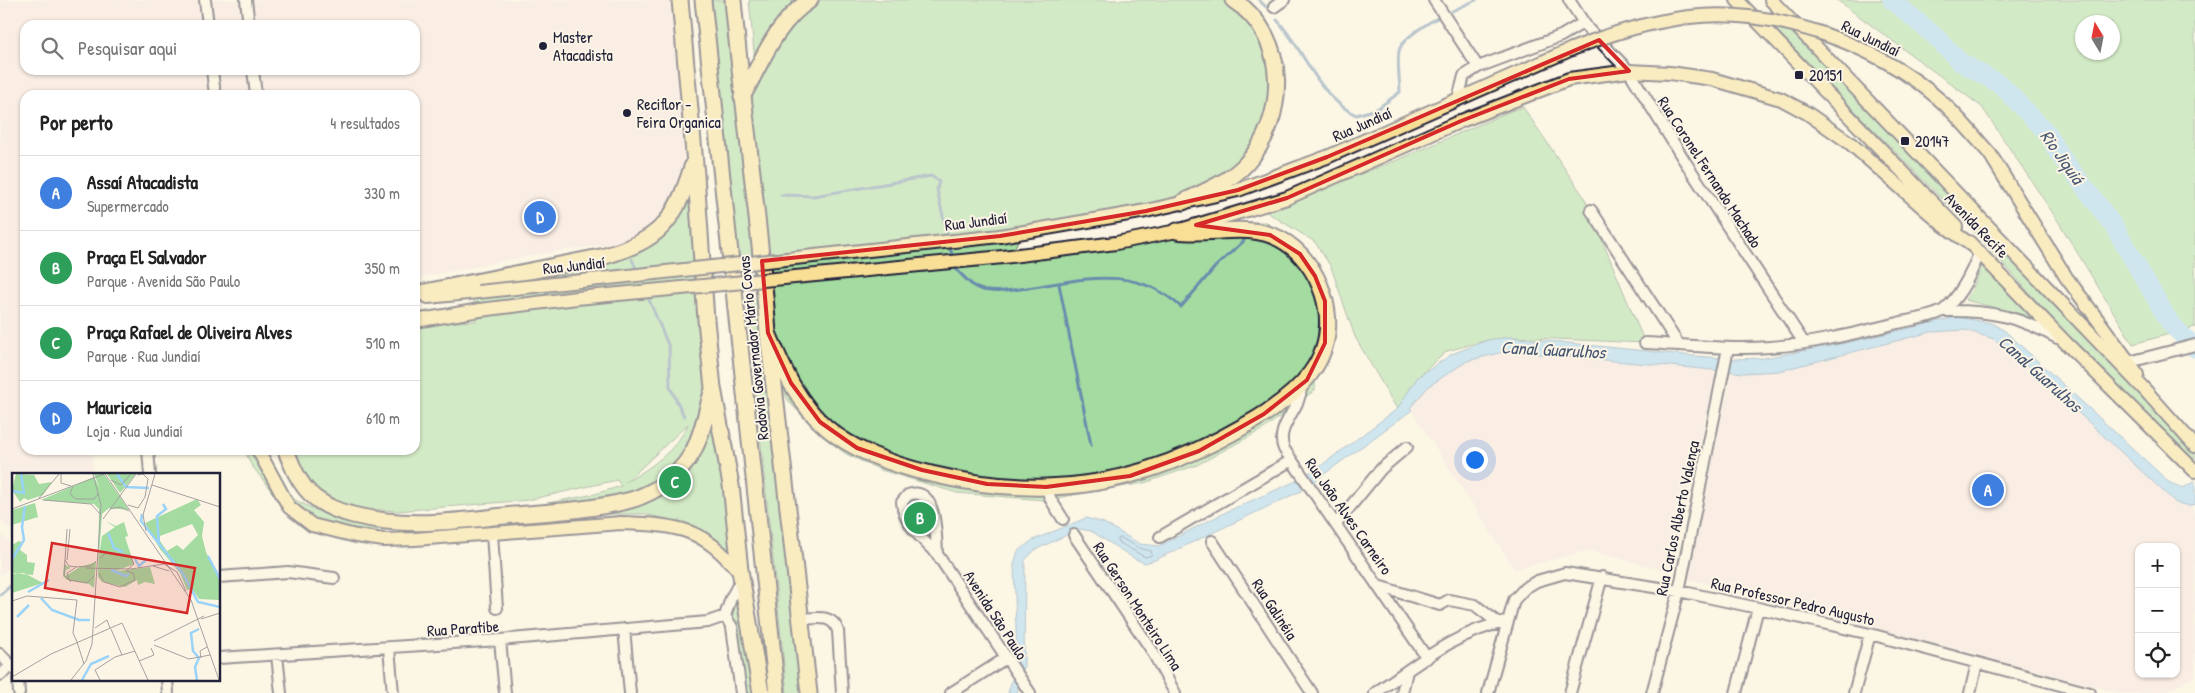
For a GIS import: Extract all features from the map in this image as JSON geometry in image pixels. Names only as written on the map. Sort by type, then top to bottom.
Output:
[{"type":"highway","points":[[680,0],[713,388],[731,485],[741,576],[761,693]]},
{"type":"highway","name":"Rodovia Governador Mário Covas","points":[[702,0],[777,693]]},
{"type":"highway","name":"Rodovia Governador Mário Covas","points":[[733,0],[742,97],[764,280],[768,333],[810,693]]},
{"type":"highway","points":[[742,97],[776,34],[798,8],[810,0]]},
{"type":"highway","points":[[1183,202],[1211,188],[1245,166],[1266,137],[1275,111],[1278,94],[1272,50],[1256,21],[1233,0]]},
{"type":"highway","points":[[420,293],[605,256],[630,248],[655,234],[667,222],[685,190],[694,158]]},
{"type":"highway","points":[[768,333],[782,366],[801,400],[826,428],[851,444],[886,460],[940,475],[986,484],[1046,488],[1089,484],[1130,476],[1181,459],[1216,443],[1251,422],[1301,386],[1313,371],[1322,353],[1328,322],[1320,284],[1307,262],[1280,239],[1261,232],[1240,230],[1177,231]]},
{"type":"highway","points":[[288,455],[294,472],[320,502],[338,510],[387,521],[454,521],[600,506],[628,501],[647,494],[659,487],[683,466],[694,452],[704,428],[713,388]]},
{"type":"main road","name":"Avenida Recife","points":[[1737,0],[2066,343],[2195,471]]},
{"type":"main road","name":"Avenida Recife","points":[[1771,0],[2145,390],[2195,446]]},
{"type":"main road","name":"Rua Jundiaí","points":[[420,298],[1000,236],[1146,211],[1238,190],[1277,177],[1572,49],[1636,27],[1690,17],[1748,18],[1816,32],[1861,48],[1910,76],[1940,101],[1966,126],[1990,154],[2066,277],[2129,362],[2145,390]]},
{"type":"main road","name":"Rua Jundiaí","points":[[420,320],[480,310],[596,296],[1004,257],[1116,243],[1177,231],[1287,198],[1461,121],[1569,79],[1629,71],[1712,78],[1749,88],[1790,104],[1807,113],[1850,143],[1942,224],[1977,249]]},
{"type":"main road","points":[[261,455],[289,507],[312,525],[356,536],[384,540],[492,534],[621,523],[675,527],[707,541],[724,554],[741,576]]},
{"type":"street","points":[[206,0],[208,20]]},
{"type":"street","points":[[246,0],[248,20]]},
{"type":"street","points":[[1274,7],[1284,0]]},
{"type":"street","points":[[1434,0],[1478,67]]},
{"type":"street","name":"Rua Coronel Fernando Machado","points":[[1569,0],[1584,23],[1629,71],[1684,160],[1804,343]]},
{"type":"street","points":[[1458,99],[1464,76],[1478,67],[1561,36],[1584,23]]},
{"type":"street","points":[[213,75],[214,90]]},
{"type":"street","points":[[254,75],[255,90]]},
{"type":"street","points":[[1591,210],[1679,345]]},
{"type":"street","points":[[1944,311],[1967,282],[1977,249]]},
{"type":"street","points":[[1645,343],[1679,345],[1727,352],[1804,343],[1873,329],[1944,311],[1998,314],[2030,324],[2066,343]]},
{"type":"street","points":[[2129,362],[2195,345]]},
{"type":"street","name":"Rua Carlos Alberto Valença","points":[[1652,693],[1679,591],[1727,352]]},
{"type":"street","name":"Rua João Alves Carneiro","points":[[1301,386],[1302,395],[1284,426],[1280,438],[1284,448],[1310,489],[1427,658]]},
{"type":"street","points":[[1336,524],[1382,469],[1407,446]]},
{"type":"street","points":[[148,455],[150,473]]},
{"type":"street","points":[[1160,537],[1292,460]]},
{"type":"street","points":[[1046,488],[1063,519]]},
{"type":"street","name":"Avenida São Paulo","points":[[937,554],[931,505],[924,496],[919,494],[908,495],[902,502],[905,516],[922,539],[937,554],[1030,693]]},
{"type":"street","points":[[492,534],[498,608]]},
{"type":"street","name":"Rua Gerson Monteiro Lima","points":[[1074,535],[1151,649],[1175,693]]},
{"type":"street","name":"Rua Galinéia","points":[[1212,542],[1312,693]]},
{"type":"street","points":[[220,577],[288,572],[334,578]]},
{"type":"street","name":"Rua Professor Pedro Augusto","points":[[1488,693],[1502,622],[1514,600],[1525,588],[1537,581],[1565,573],[1602,577],[1758,608],[1870,634],[2087,693]]},
{"type":"street","points":[[741,576],[725,616],[732,628],[741,693]]},
{"type":"street","points":[[1570,693],[1602,577]]},
{"type":"street","points":[[1378,586],[1440,605],[1449,600],[1475,604],[1502,622]]},
{"type":"street","points":[[1736,693],[1758,608]]},
{"type":"street","name":"Rua Paratibe","points":[[220,658],[500,640],[708,622],[725,616]]},
{"type":"street","points":[[802,619],[830,619],[836,624],[842,693]]},
{"type":"street","points":[[1375,693],[1450,643],[1483,628],[1502,622]]},
{"type":"street","points":[[624,629],[630,693]]},
{"type":"street","points":[[1854,693],[1870,634]]},
{"type":"street","points":[[500,640],[505,693]]},
{"type":"street","points":[[389,648],[393,693]]},
{"type":"street","points":[[0,654],[12,665]]},
{"type":"street","points":[[277,655],[281,693]]},
{"type":"street","points":[[951,693],[1006,658]]},
{"type":"street","points":[[1970,693],[1977,663]]},
{"type":"street","points":[[0,675],[12,667]]},
{"type":"street","points":[[1402,693],[1407,671]]},
{"type":"street","points":[[18,680],[19,693]]},
{"type":"street","points":[[167,680],[168,693]]},
{"type":"highlighted area","points":[[1599,40],[1629,71],[1569,79],[1461,121],[1287,198],[1196,225],[1270,235],[1300,254],[1315,276],[1325,301],[1325,343],[1307,380],[1264,414],[1199,451],[1130,476],[1046,487],[987,484],[922,470],[857,448],[820,422],[791,383],[768,333],[762,261],[1000,236],[1146,211],[1238,190],[1327,157]]},
{"type":"shaded area","points":[[0,0],[679,0],[693,146],[676,197],[639,239],[538,254],[420,277],[420,90],[20,90],[20,455],[92,455],[93,473],[12,473],[12,532],[0,518]]},
{"type":"shaded area","points":[[1965,330],[1994,339],[2027,365],[2176,503],[2189,506],[2195,513],[2195,676],[2164,693],[2121,693],[1687,578],[1732,372],[1779,371],[1931,332]]},
{"type":"shaded area","points":[[1507,351],[1716,371],[1670,572],[1589,550],[1515,569],[1410,408],[1429,386],[1447,372],[1467,361]]},
{"type":"shaded area","points":[[0,533],[12,547],[12,566],[0,575]]},
{"type":"green space","points":[[712,0],[730,0],[756,256],[739,258],[725,146]]},
{"type":"green space","points":[[749,0],[796,0],[792,2],[766,39],[755,62]]},
{"type":"green space","points":[[810,0],[1231,0],[1262,20],[1277,76],[1255,154],[1182,202],[1021,234],[1012,254],[1213,222],[1267,222],[1280,243],[1306,266],[1314,285],[1319,310],[1315,390],[1265,428],[1197,465],[1144,483],[1044,500],[957,493],[881,470],[846,454],[822,436],[790,403],[774,375],[742,97],[756,73]]},
{"type":"green space","points":[[1837,0],[2195,0],[2195,327],[2133,344],[2058,221],[1982,107]]},
{"type":"green space","points":[[1773,28],[1800,34],[2077,325],[2195,453],[2195,463],[2059,326],[1968,225]]},
{"type":"green space","points":[[1523,107],[1584,197],[1645,343],[1511,337],[1488,340],[1447,351],[1418,377],[1397,409],[1355,337],[1331,267],[1315,242],[1265,211],[1400,159]]},
{"type":"green space","points":[[697,179],[740,570],[677,522],[645,514],[612,514],[373,530],[316,523],[284,508],[250,463],[247,455],[263,455],[268,469],[295,500],[335,519],[368,522],[480,516],[595,494],[621,486],[617,480],[528,500],[397,511],[339,507],[296,480],[280,461],[278,455],[420,455],[420,324],[476,321],[472,282],[636,249]],"holes":[[[688,424],[677,442],[661,458],[626,482]]]},
{"type":"green space","points":[[1984,260],[2050,328],[2025,315],[1965,300],[1973,288]]},
{"type":"green space","points":[[760,298],[804,693],[787,693],[746,301]]},
{"type":"green space","points":[[920,499],[924,504],[927,534],[908,508],[909,501]]},
{"type":"green space","points":[[737,597],[755,693],[742,693],[732,616]]},
{"type":"water","name":"Canal Guarulhos","points":[[1957,317],[1991,323],[2005,331],[2170,483],[2183,488],[2195,481],[2195,504],[2189,506],[2176,503],[2027,365],[1994,339],[1965,330],[1931,332],[1779,371],[1745,373],[1507,351],[1467,361],[1429,386],[1410,408],[1412,410],[1301,491],[1155,560],[1145,563],[1135,559],[1091,531],[1079,529],[1035,550],[1025,560],[1024,666],[1017,693],[1008,693],[1017,662],[1014,564],[1018,551],[1033,540],[1086,518],[1104,523],[1140,544],[1159,546],[1228,511],[1294,482],[1322,465],[1397,409],[1418,377],[1452,354],[1488,340],[1510,337],[1694,356],[1736,359],[1764,358],[1846,343]]},
{"type":"waterway","points":[[1259,0],[1266,7]]},
{"type":"waterway","points":[[1452,11],[1476,0]]},
{"type":"waterway","name":"Rio Jiquiá","points":[[1892,0],[1937,38],[1960,62],[2001,85],[2049,135],[2058,153],[2115,228],[2170,323],[2195,348]]},
{"type":"waterway","points":[[1277,20],[1287,32],[1321,85],[1343,107],[1356,115],[1377,109],[1400,92],[1398,63],[1400,48],[1412,34],[1441,16]]},
{"type":"waterway","points":[[781,195],[814,196],[931,176],[939,181],[937,190],[948,238]]},
{"type":"waterway","points":[[954,264],[955,268],[972,285],[986,291],[1009,291],[1084,279],[1124,279],[1144,284],[1162,293],[1181,307],[1216,266],[1244,241]]},
{"type":"waterway","points":[[949,244],[953,258]]},
{"type":"waterway","points":[[632,259],[637,271]]},
{"type":"waterway","points":[[1059,284],[1091,445]]},
{"type":"waterway","points":[[647,295],[669,347],[670,387],[684,416]]},
{"type":"waterway","points":[[0,595],[12,585]]},
{"type":"place","name":"Master Atacadista","points":[[543,46]]},
{"type":"place","name":"20151","points":[[1799,75]]},
{"type":"place","name":"Reciflor - Feira Organica","points":[[627,113]]},
{"type":"place","name":"20147","points":[[1905,141]]},
{"type":"place","name":"Mauriceia","points":[[540,217]]},
{"type":"place","name":"Praça Rafael de Oliveira Alves","points":[[675,482]]},
{"type":"place","name":"Assaí Atacadista","points":[[1988,490]]},
{"type":"place","name":"Praça El Salvador","points":[[920,518]]}]
